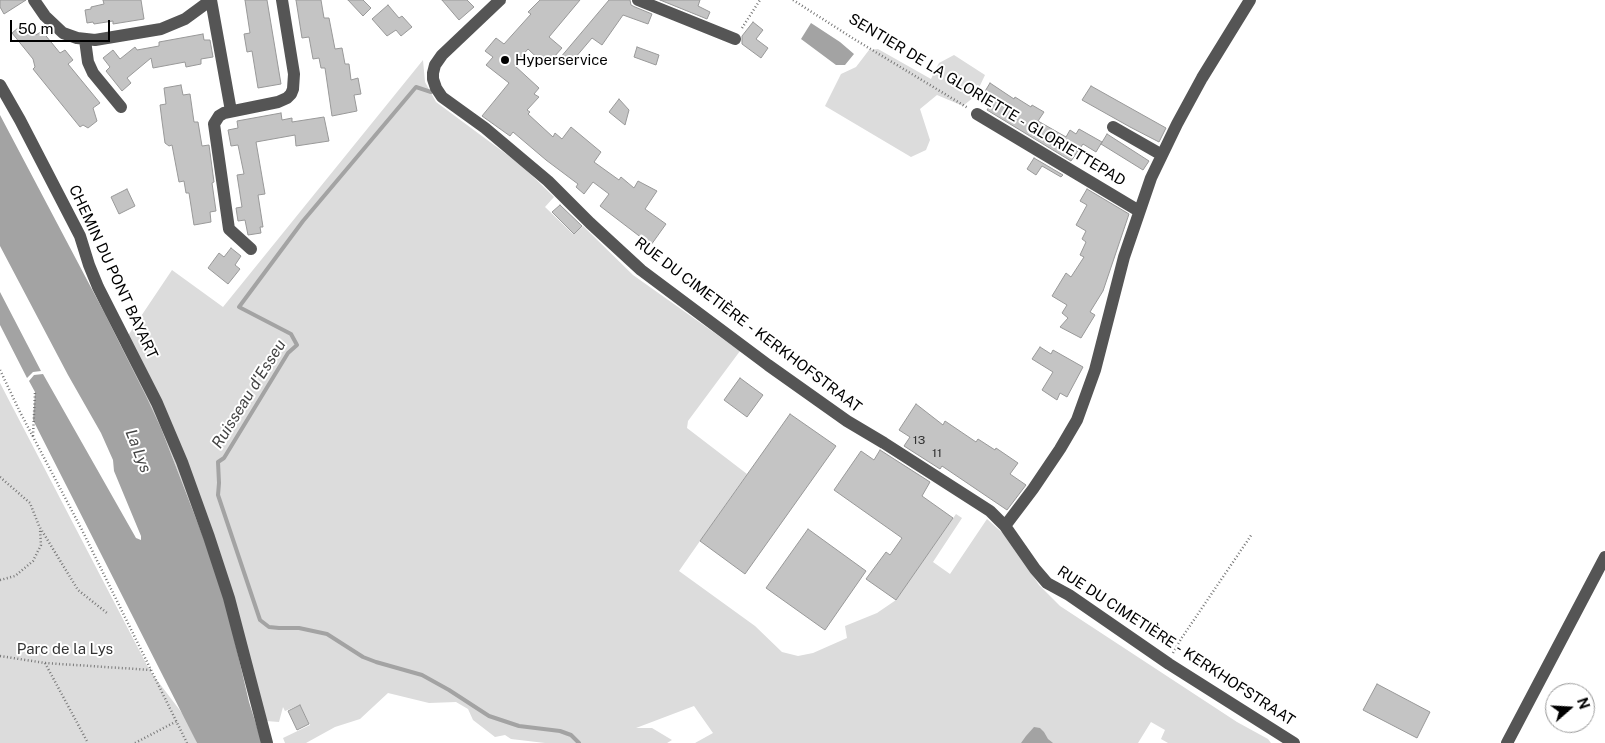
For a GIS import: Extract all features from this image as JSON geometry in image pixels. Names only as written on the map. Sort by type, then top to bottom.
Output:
[{"type":"street","points":[[36,4],[57,29],[70,36],[85,40],[104,39],[161,29],[185,19],[211,0],[230,111]]},
{"type":"street","points":[[252,249],[229,229],[214,124],[219,116],[230,111],[283,100],[287,98],[293,89],[294,74],[282,0]]},
{"type":"street","name":"RUE DU CIMETIÈRE - KERKHOFSTRAAT","points":[[500,0],[438,60],[433,71],[433,80],[442,97],[485,128],[548,181],[640,270],[847,421],[990,511],[1006,526],[1035,569],[1047,583],[1169,664],[1294,743]]},
{"type":"street","points":[[638,0],[735,39]]},
{"type":"street","points":[[1006,526],[1060,449],[1077,420],[1094,370],[1124,257],[1151,178],[1202,78],[1250,0]]},
{"type":"street","points":[[85,40],[88,62],[92,73],[121,107]]},
{"type":"street","name":"CHEMIN DU PONT BAYART","points":[[0,85],[80,236],[98,287],[157,403],[182,462],[229,598],[267,743]]},
{"type":"street","name":"SENTIER DE LA GLORIETTE - GLORIETTEPAD","points":[[977,114],[1139,211]]},
{"type":"street","points":[[1113,127],[1162,155]]},
{"type":"street","points":[[1507,743],[1605,557]]},
{"type":"street","points":[[262,724],[272,735],[276,743]]},
{"type":"path","points":[[735,39],[760,0]]},
{"type":"path","name":"SENTIER DE LA GLORIETTE - GLORIETTEPAD","points":[[793,0],[977,114]]},
{"type":"path","points":[[0,370],[82,530],[187,743]]},
{"type":"path","points":[[33,437],[35,392]]},
{"type":"path","points":[[0,476],[30,503],[39,526],[78,590],[107,612]]},
{"type":"path","points":[[0,580],[15,576],[33,561],[41,545],[39,526]]},
{"type":"path","points":[[1169,664],[1180,639],[1252,534]]},
{"type":"path","points":[[0,656],[45,663],[151,670]]},
{"type":"path","points":[[45,663],[88,743]]},
{"type":"path","points":[[135,743],[176,721]]},
{"type":"green space","points":[[878,49],[931,79],[939,63],[954,55],[985,75],[975,96],[963,106],[937,95],[920,109],[930,140],[926,150],[911,157],[825,106],[841,74],[856,67],[869,50]]},
{"type":"green space","points":[[423,60],[425,82],[436,102],[521,165],[554,197],[545,207],[573,234],[583,226],[633,275],[740,351],[688,421],[687,428],[747,474],[679,571],[755,626],[782,652],[798,656],[813,653],[847,638],[845,626],[877,613],[896,600],[956,514],[962,518],[933,562],[950,574],[987,519],[1007,537],[1039,585],[1060,606],[1237,722],[1268,739],[1271,743],[1168,743],[1161,739],[1165,730],[1151,722],[1138,743],[695,743],[713,733],[694,706],[636,728],[652,728],[672,740],[667,743],[545,743],[511,739],[505,735],[495,737],[473,720],[468,709],[456,702],[429,703],[388,693],[360,719],[335,727],[306,743],[285,743],[283,738],[310,725],[300,705],[285,711],[283,707],[279,722],[266,721],[207,547],[161,428],[121,346],[172,270],[223,307]]},
{"type":"green space","name":"Parc de la Lys","points":[[0,383],[150,671],[185,717],[197,743],[0,743]]},
{"type":"water","points":[[811,23],[840,42],[854,54],[845,65],[836,65],[801,39]]},
{"type":"water","name":"La Lys","points":[[0,115],[105,314],[161,428],[207,547],[227,608],[249,702],[262,743],[197,743],[33,420],[35,392],[29,381],[34,375],[43,374],[136,538],[141,540],[114,471],[113,460],[101,433],[0,246]]},
{"type":"water","points":[[0,292],[41,371],[33,372],[27,378],[0,325]]},
{"type":"water","points":[[1034,727],[1040,728],[1053,743],[1021,743]]},
{"type":"building","points":[[0,0],[26,0],[4,14],[0,7]]},
{"type":"building","points":[[103,0],[141,0],[144,19],[113,24],[113,21],[94,24],[93,22],[87,23],[85,10],[104,4]]},
{"type":"building","points":[[245,0],[267,0],[281,84],[258,88],[252,51],[247,52],[244,34],[250,33]]},
{"type":"building","points":[[296,0],[321,0],[324,18],[329,18],[335,49],[342,48],[345,64],[349,64],[351,80],[358,78],[361,94],[354,95],[357,111],[332,116],[325,68],[321,68],[319,58],[313,59],[309,37],[302,38]]},
{"type":"building","points":[[348,0],[363,0],[371,8],[363,16]]},
{"type":"building","points":[[442,0],[467,0],[474,7],[459,20]]},
{"type":"building","points":[[540,0],[580,0],[549,37],[562,48],[546,66],[528,49],[514,65],[539,88],[534,94],[539,97],[527,110],[530,112],[528,114],[553,137],[555,133],[562,139],[571,127],[601,152],[594,162],[619,180],[621,177],[634,188],[638,181],[657,191],[645,209],[666,224],[651,245],[600,206],[609,194],[593,182],[584,194],[576,187],[578,184],[513,132],[510,136],[482,116],[509,83],[486,65],[493,57],[485,51],[496,38],[504,44],[531,14],[528,12]]},
{"type":"building","points":[[609,0],[630,0],[631,5],[652,14],[648,24],[623,15],[602,45],[592,38],[569,65],[560,58]]},
{"type":"building","points":[[660,0],[700,0],[698,6],[710,12],[707,19]]},
{"type":"building","points":[[388,5],[399,18],[402,16],[412,27],[401,36],[396,30],[387,36],[372,19]]},
{"type":"building","points":[[25,22],[36,35],[42,31],[60,53],[65,50],[73,60],[68,64],[100,103],[93,108],[97,121],[88,128],[83,125],[80,127],[33,69],[35,67],[33,59],[12,33]]},
{"type":"building","points":[[753,22],[763,30],[756,39],[768,48],[761,58],[742,44],[742,36]]},
{"type":"building","points":[[203,34],[204,40],[210,40],[213,57],[201,59],[201,64],[186,67],[185,62],[153,68],[151,58],[127,78],[131,83],[122,91],[106,71],[110,67],[103,58],[113,50],[120,59],[135,47],[137,50],[159,46],[159,42]]},
{"type":"building","points":[[637,47],[659,55],[656,65],[634,57]]},
{"type":"building","points":[[990,83],[1014,99],[1015,97],[1031,107],[1032,105],[1044,112],[1038,121],[1066,137],[1070,130],[1076,134],[1079,129],[1102,142],[1096,152],[1083,144],[1071,161],[987,110],[991,104],[988,103],[991,99],[984,93]]},
{"type":"building","points":[[181,85],[183,95],[190,94],[194,122],[198,122],[202,146],[209,145],[214,182],[212,183],[216,211],[210,212],[211,222],[194,225],[189,193],[186,193],[184,181],[179,182],[172,145],[169,146],[165,143],[160,105],[166,104],[164,88]]},
{"type":"building","points":[[1091,86],[1166,128],[1159,142],[1082,100]]},
{"type":"building","points":[[619,99],[629,110],[625,125],[609,112]]},
{"type":"building","points":[[281,113],[282,120],[292,118],[292,122],[324,117],[329,141],[296,146],[295,135],[256,142],[265,194],[258,195],[263,227],[260,227],[261,233],[248,235],[245,220],[238,221],[236,208],[242,207],[237,175],[244,174],[238,145],[231,146],[228,130],[238,128],[237,121]]},
{"type":"building","points":[[1107,134],[1149,161],[1143,170],[1101,144]]},
{"type":"building","points":[[1034,158],[1063,175],[1061,177],[1042,166],[1036,175],[1027,169]]},
{"type":"building","points":[[127,189],[135,206],[119,214],[111,197]]},
{"type":"building","points":[[1087,189],[1129,214],[1103,291],[1090,312],[1095,315],[1081,338],[1060,327],[1068,318],[1062,313],[1067,305],[1052,296],[1066,273],[1071,277],[1084,257],[1080,255],[1086,242],[1082,239],[1086,231],[1076,225],[1087,205],[1080,201]]},
{"type":"building","points":[[560,205],[582,226],[574,234],[552,212]]},
{"type":"building","points":[[231,248],[241,256],[235,265],[240,269],[228,284],[208,268],[219,253],[224,257]]},
{"type":"building","points":[[1040,347],[1051,354],[1053,350],[1083,367],[1067,397],[1060,393],[1057,400],[1042,390],[1053,372],[1032,359]]},
{"type":"building","points":[[740,378],[763,395],[747,417],[724,400]]},
{"type":"building","points":[[916,404],[943,425],[945,421],[976,442],[978,439],[995,450],[996,448],[1018,463],[1010,474],[1026,485],[1007,510],[942,466],[940,469],[904,446],[910,437],[899,430]]},
{"type":"building","points":[[790,414],[836,446],[745,574],[700,541]]},
{"type":"building","points":[[880,450],[930,482],[922,496],[953,518],[896,600],[866,579],[886,552],[890,555],[902,538],[834,490],[861,451],[874,460]]},
{"type":"building","points":[[808,529],[866,571],[825,630],[766,588]]},
{"type":"building","points":[[1377,684],[1430,712],[1417,738],[1363,710]]},
{"type":"building","points":[[300,705],[309,724],[297,730],[288,711]]},
{"type":"waterway","name":"Ruisseau d'Esseu","points":[[431,92],[416,87],[303,221],[239,307],[291,334],[297,345],[288,353],[224,458],[218,462],[218,495],[260,620],[269,627],[299,628],[327,634],[363,657],[422,675],[489,716],[519,726],[560,731],[571,735],[579,743]]},
{"type":"place","name":"Hyperservice","points":[[505,60]]}]
